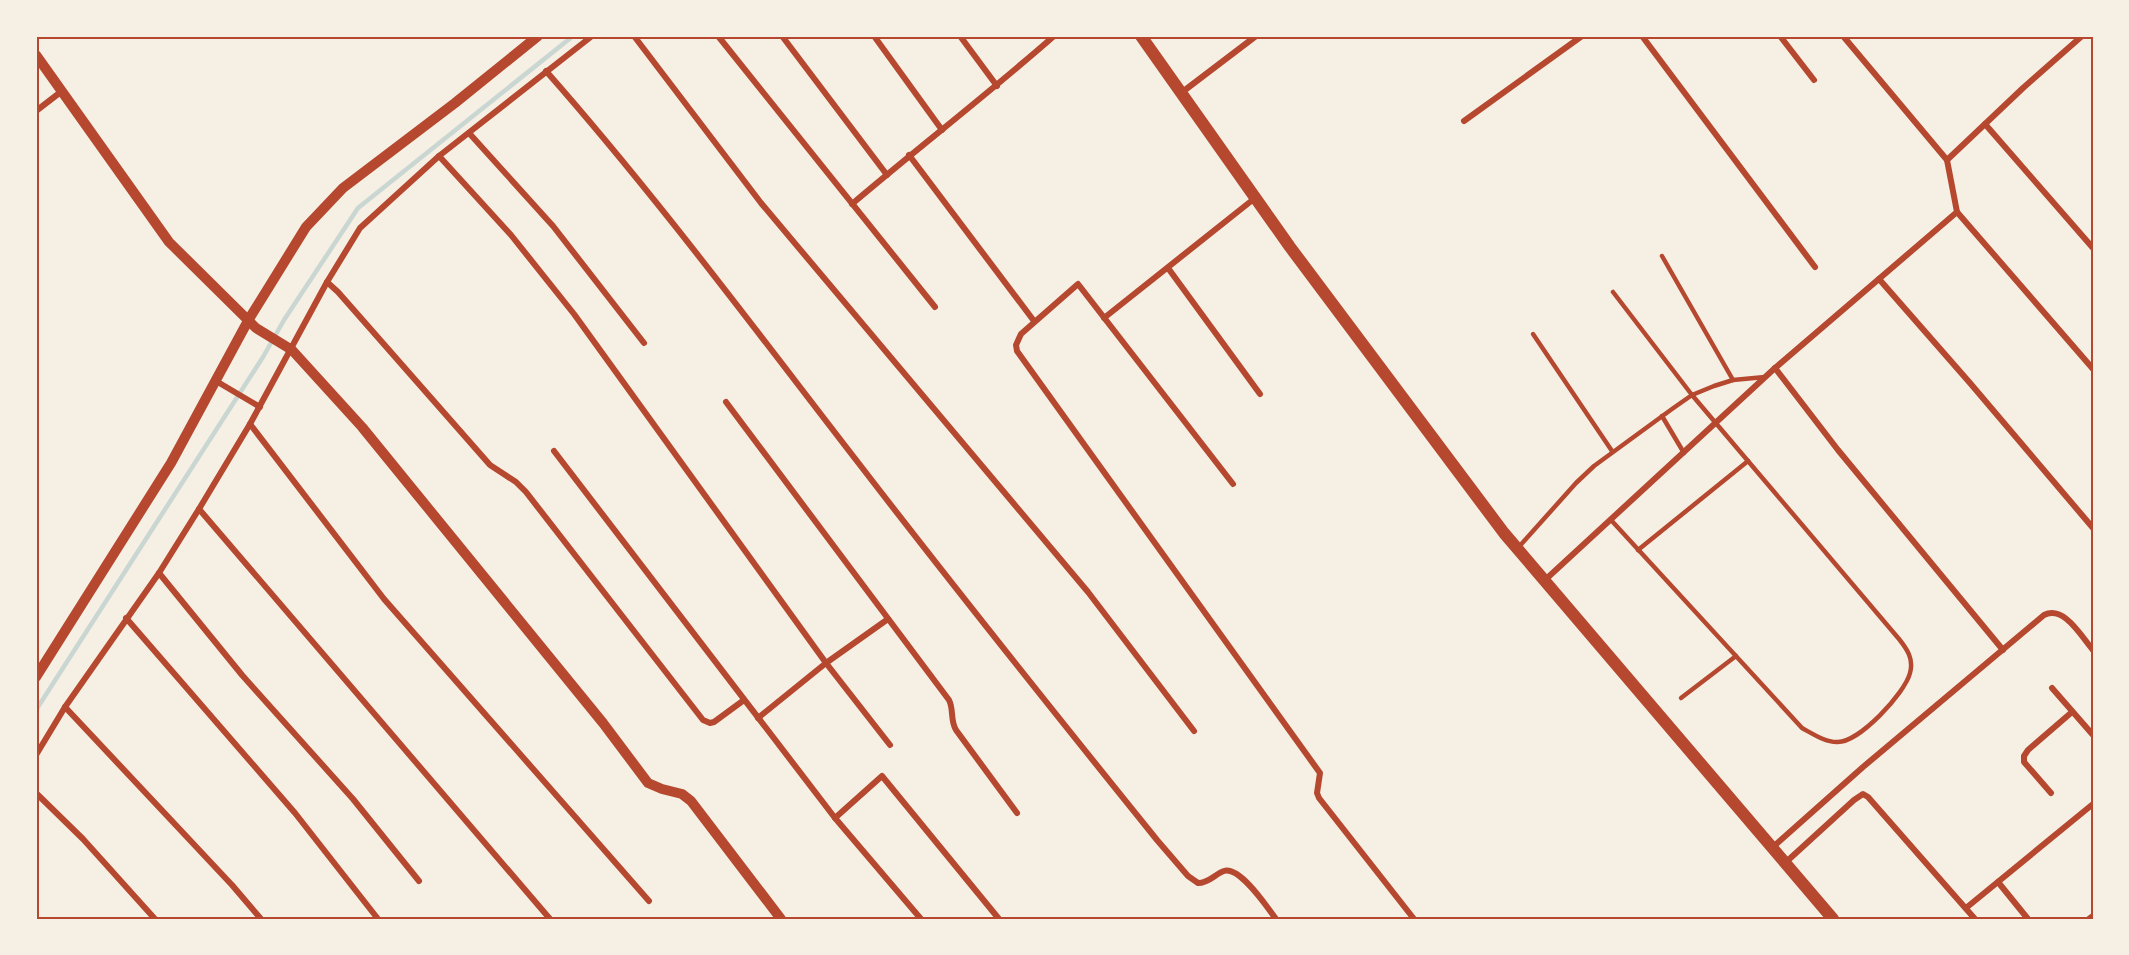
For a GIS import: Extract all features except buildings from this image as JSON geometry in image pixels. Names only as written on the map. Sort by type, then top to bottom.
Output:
[{"type":"main road","points":[[1141,36],[1297,257],[1517,549],[1833,919]]},
{"type":"street","points":[[36,677],[171,463],[249,319],[306,227],[343,188],[455,103],[538,36]]},
{"type":"street","points":[[36,755],[65,707],[159,573],[199,509],[260,407],[327,282],[360,228],[439,156],[592,36]]},
{"type":"street","points":[[634,36],[761,203],[1088,592],[1194,731]]},
{"type":"street","points":[[718,36],[935,307]]},
{"type":"street","points":[[782,36],[887,175]]},
{"type":"street","points":[[874,36],[942,130]]},
{"type":"street","points":[[960,36],[997,86]]},
{"type":"street","points":[[852,204],[909,155],[997,86],[1054,36]]},
{"type":"street","points":[[1181,93],[1256,36]]},
{"type":"street","points":[[1464,121],[1582,36]]},
{"type":"street","points":[[1642,36],[1815,267]]},
{"type":"street","points":[[1780,36],[1814,80]]},
{"type":"street","points":[[1843,36],[1947,160],[1958,212],[2093,369]]},
{"type":"street","points":[[1947,160],[2077,37]]},
{"type":"street","points":[[36,56],[169,242],[256,328],[292,350],[362,427],[603,723],[648,783],[682,794],[691,801],[781,919]]},
{"type":"street","points":[[546,71],[604,136],[961,597],[1188,876],[1198,883],[1208,881],[1228,870],[1239,874],[1276,919]]},
{"type":"street","points":[[36,111],[62,91]]},
{"type":"street","points":[[1985,124],[2093,248]]},
{"type":"street","points":[[469,132],[554,226],[644,343]]},
{"type":"street","points":[[909,155],[1034,321]]},
{"type":"street","points":[[439,156],[511,235],[574,314],[826,663],[890,745]]},
{"type":"street","points":[[1104,318],[1256,198]]},
{"type":"street","points":[[1545,581],[1775,368],[1958,212]]},
{"type":"street","points":[[1168,267],[1260,394]]},
{"type":"street","points":[[1879,279],[2093,528]]},
{"type":"street","points":[[327,282],[490,465],[516,482],[526,492],[703,720],[714,722],[744,700]]},
{"type":"street","points":[[1233,484],[1078,284],[1034,321],[1017,340],[1017,351],[1320,774],[1317,793],[1319,798],[1414,919]]},
{"type":"street","points":[[1775,368],[1838,450],[2003,650]]},
{"type":"street","points":[[216,381],[260,407]]},
{"type":"street","points":[[726,402],[950,700],[952,723],[956,730],[1017,813]]},
{"type":"street","points":[[250,424],[384,599],[648,901]]},
{"type":"street","points":[[554,451],[835,818],[921,919]]},
{"type":"street","points":[[199,509],[550,919]]},
{"type":"street","points":[[159,573],[242,675],[353,800],[419,881]]},
{"type":"street","points":[[1772,848],[1863,767],[2044,615],[2050,612],[2060,613],[2093,650]]},
{"type":"street","points":[[126,618],[295,813],[378,919]]},
{"type":"street","points":[[758,718],[826,663],[888,619]]},
{"type":"street","points":[[2052,688],[2093,735]]},
{"type":"street","points":[[65,707],[261,919]]},
{"type":"street","points":[[2051,793],[2024,762],[2024,756],[2072,712]]},
{"type":"street","points":[[835,818],[882,776],[999,919]]},
{"type":"street","points":[[36,793],[83,839],[155,919]]},
{"type":"street","points":[[1785,862],[1863,794],[1975,919]]},
{"type":"street","points":[[1966,908],[2093,804]]},
{"type":"street","points":[[1998,882],[2028,919]]},
{"type":"street","points":[[2089,919],[2093,916]]},
{"type":"lane","points":[[1662,256],[1733,380]]},
{"type":"lane","points":[[1611,520],[1802,728],[1816,736],[1837,742],[1855,736],[1867,727],[1905,686],[1911,673],[1912,661],[1909,651],[1692,396],[1613,292]]},
{"type":"lane","points":[[1533,334],[1612,451]]},
{"type":"lane","points":[[1517,549],[1575,483],[1612,451],[1662,416],[1692,396],[1733,380],[1767,377]]},
{"type":"lane","points":[[1662,416],[1684,453]]},
{"type":"lane","points":[[1638,550],[1748,461]]},
{"type":"lane","points":[[1681,698],[1736,656]]},
{"type":"waterway","points":[[36,710],[263,357],[284,320],[358,208],[573,36]]}]
